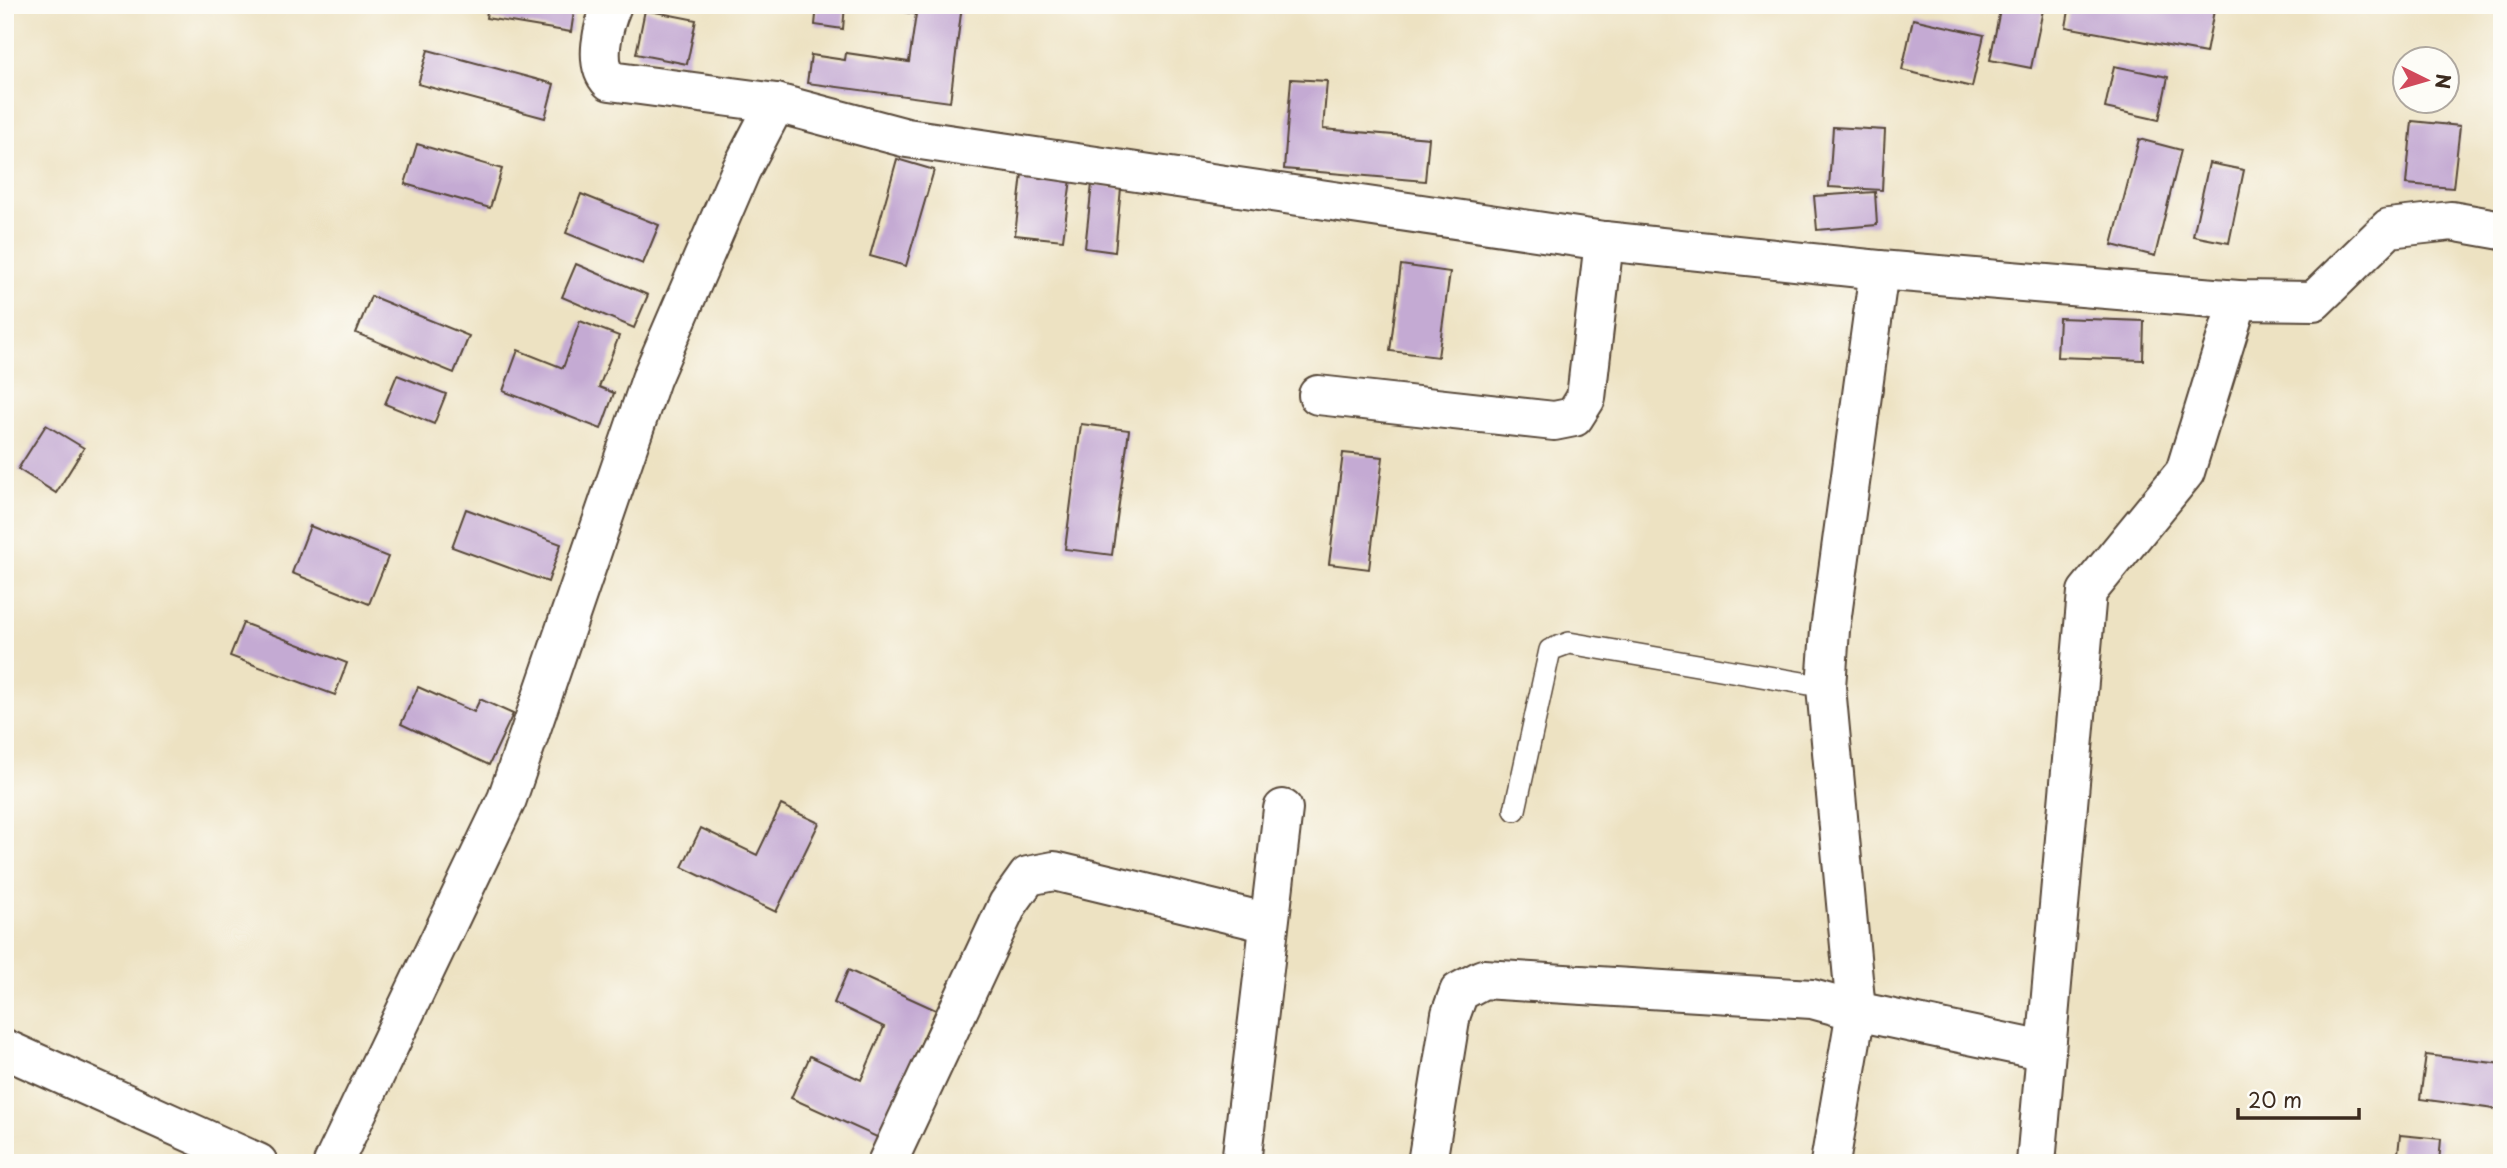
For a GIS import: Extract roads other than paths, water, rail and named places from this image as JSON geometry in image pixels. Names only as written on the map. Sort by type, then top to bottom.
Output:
[{"type":"street","points":[[612,5],[600,57],[601,72],[610,81],[775,103],[907,138],[1604,241],[1879,270],[2238,300],[2314,301],[2389,228],[2451,221],[2502,230]]},
{"type":"street","points":[[333,1163],[507,799],[651,379],[741,170],[775,103]]},
{"type":"street","points":[[1318,394],[1554,421],[1574,417],[1586,398],[1604,241]]},
{"type":"street","points":[[1830,1163],[1856,1012],[1826,687],[1830,630],[1879,270]]},
{"type":"street","points":[[2036,1163],[2087,592],[2185,472],[2238,300]]},
{"type":"street","points":[[1241,1163],[1283,809]]},
{"type":"street","points":[[887,1163],[1008,904],[1028,876],[1054,871],[1269,923]]},
{"type":"street","points":[[1427,1163],[1451,1014],[1459,992],[1483,979],[1812,999],[1856,1012],[2045,1051]]},
{"type":"street","points":[[5,1049],[258,1163]]},
{"type":"lane","points":[[1515,810],[1550,650],[1569,643],[1826,687]]}]
